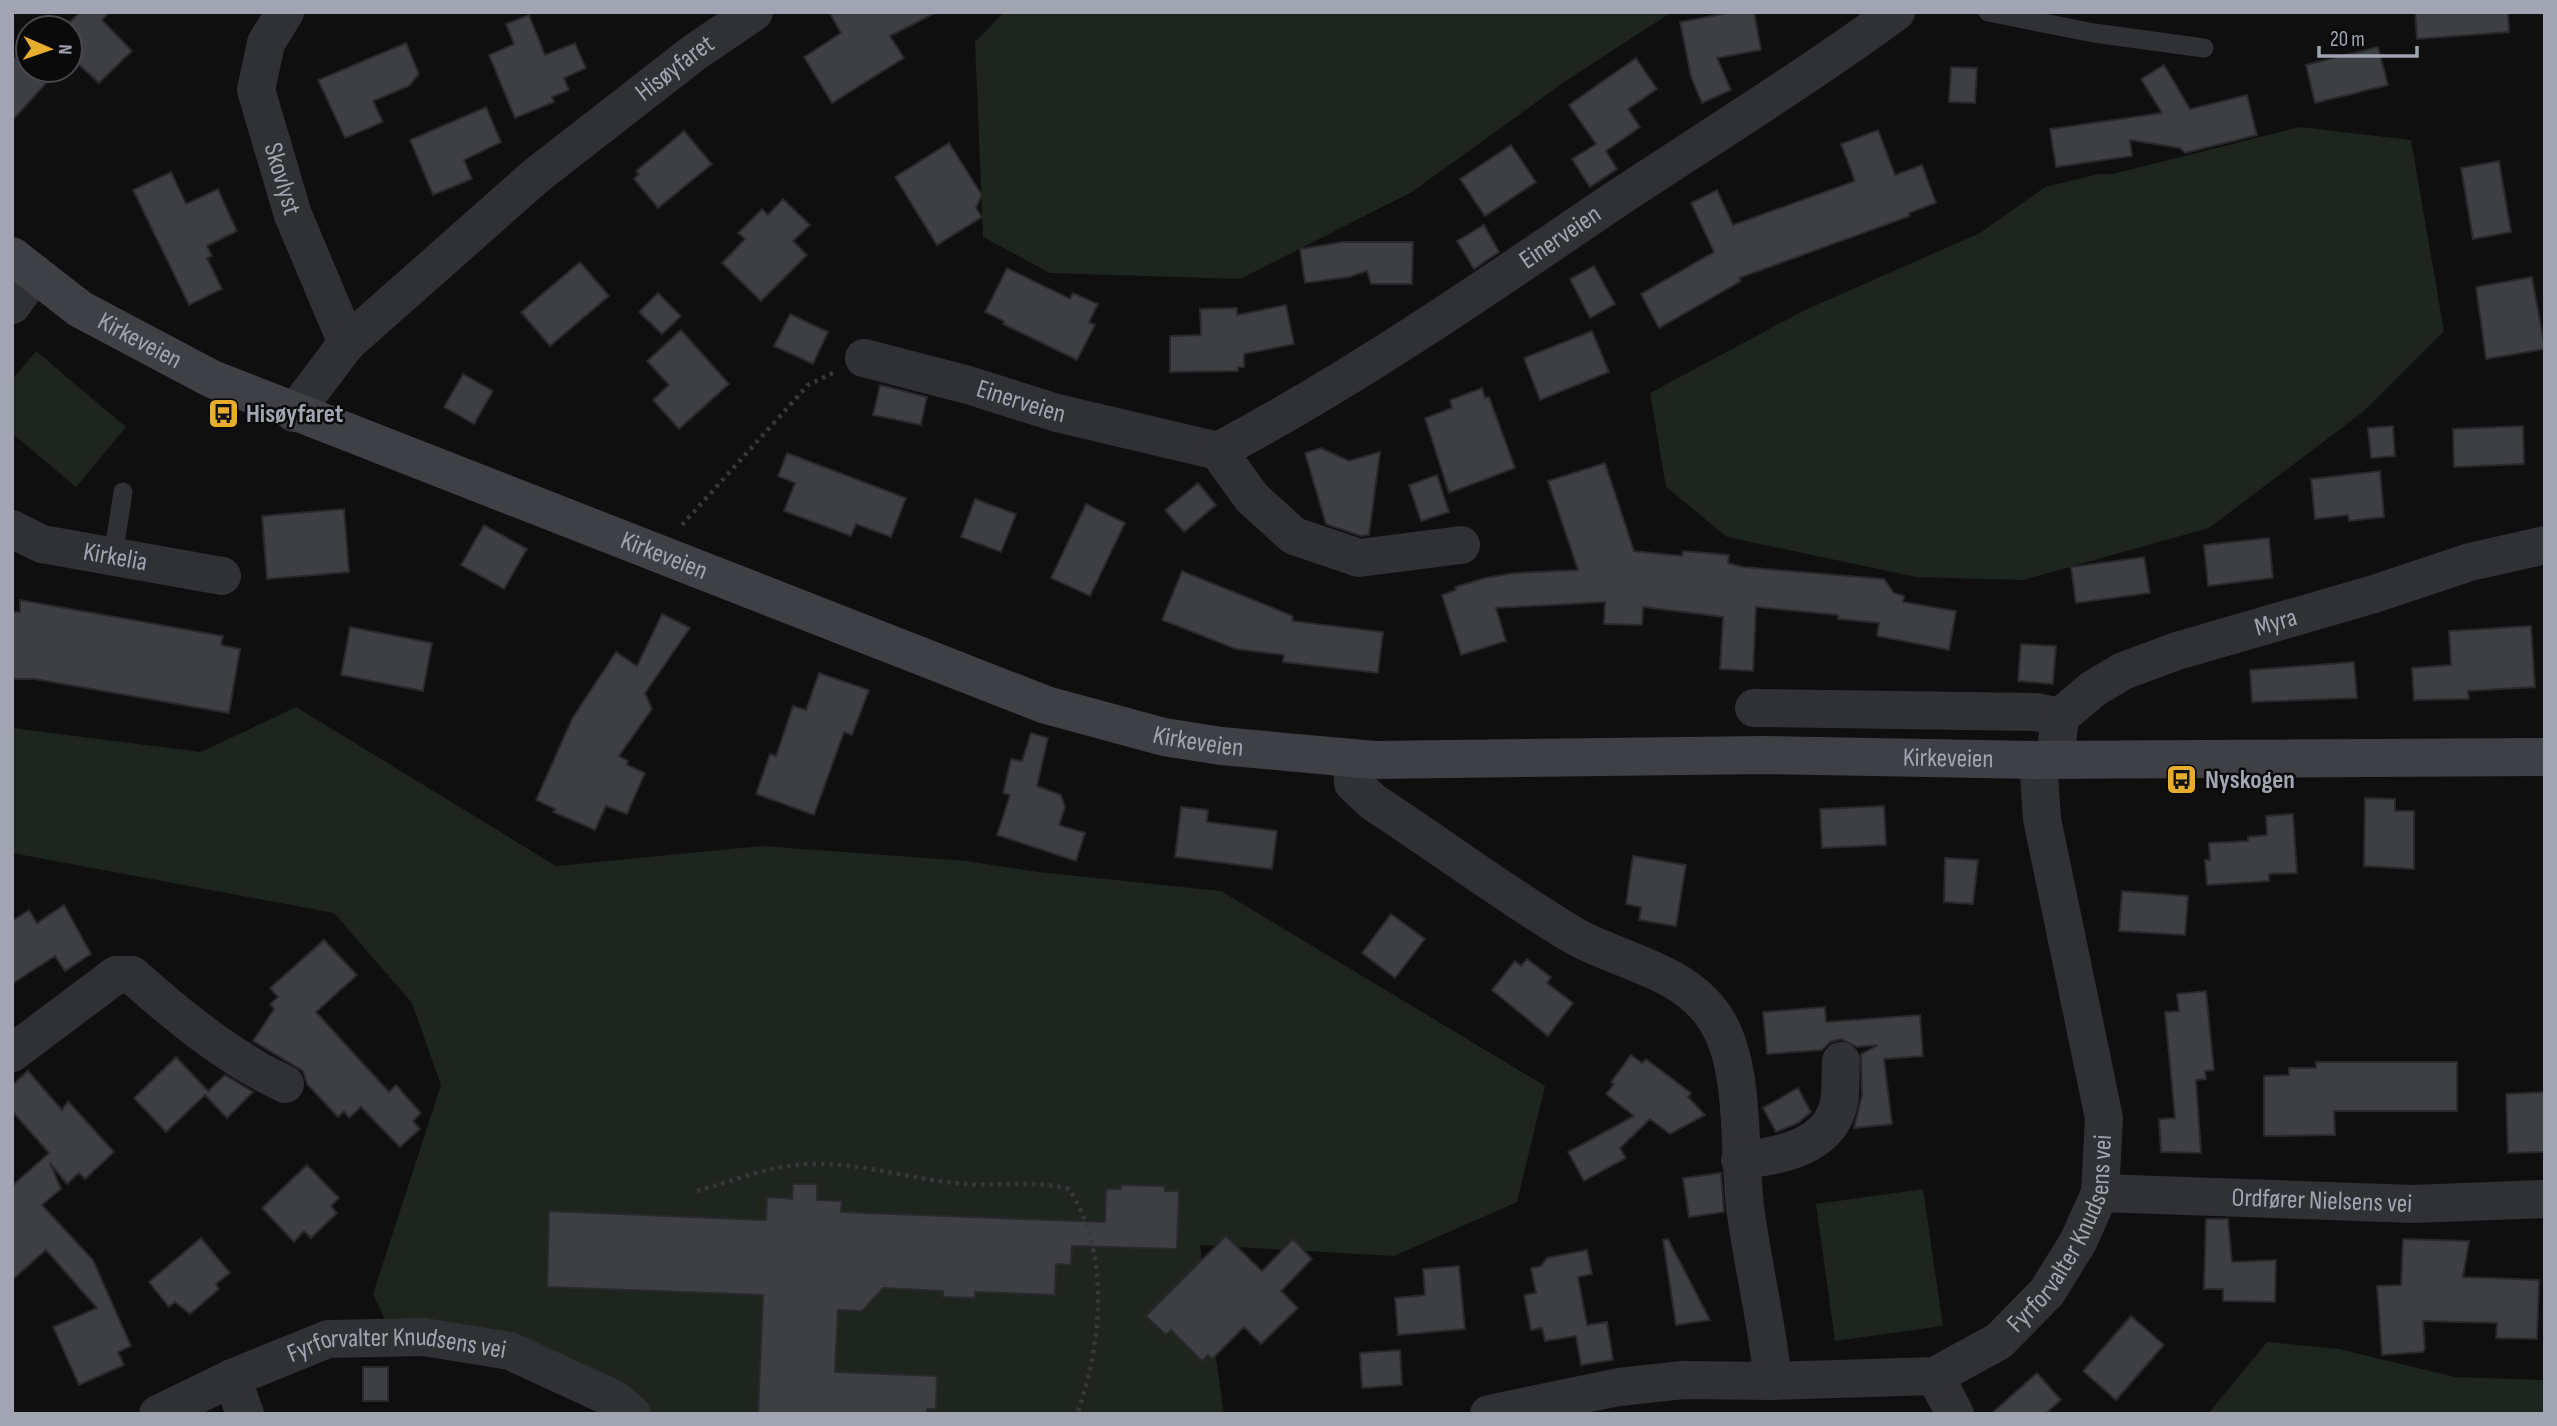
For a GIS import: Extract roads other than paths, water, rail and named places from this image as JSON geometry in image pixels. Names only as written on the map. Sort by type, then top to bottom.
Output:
[{"type":"main road","name":"Kirkeveien","points":[[23,265],[80,309],[140,343],[212,379],[295,413],[1046,705],[1106,723],[1221,746],[1352,758],[1764,755],[2046,760],[2545,757]]},
{"type":"street","name":"Skovlyst","points":[[285,12],[266,43],[256,90],[293,215],[347,343]]},
{"type":"street","name":"Hisøyfaret","points":[[295,413],[347,343],[537,175],[695,52],[754,12]]},
{"type":"street","name":"Einerveien","points":[[864,358],[968,385],[1057,413],[1218,451],[1314,399],[1464,304],[1612,203],[1815,71],[1896,12]]},
{"type":"street","points":[[12,305],[23,265]]},
{"type":"street","points":[[1218,451],[1252,498],[1294,536],[1359,558],[1461,545]]},
{"type":"street","name":"Kirkelia","points":[[12,529],[42,544],[222,576]]},
{"type":"street","name":"Myra","points":[[2060,717],[2092,690],[2123,671],[2470,562],[2545,545]]},
{"type":"street","points":[[1754,708],[2035,712],[2060,717],[2046,760]]},
{"type":"street","points":[[1352,758],[1353,783],[1373,802],[1573,935],[1637,962],[1695,992],[1714,1017],[1729,1042],[1737,1100],[1740,1160],[1773,1381]]},
{"type":"street","name":"Fyrforvalter Knudsens vei","points":[[1489,1414],[1619,1387],[1683,1380],[1773,1381],[1935,1376],[1999,1341],[2047,1292],[2078,1242],[2100,1193],[2104,1118],[2042,820],[2046,760]]},
{"type":"street","points":[[12,1053],[116,975],[132,975],[176,1014],[262,1073],[285,1084]]},
{"type":"street","points":[[1740,1160],[1795,1150],[1819,1134],[1838,1109],[1841,1062]]},
{"type":"street","name":"Ordfører Nielsens vei","points":[[2100,1193],[2413,1204],[2545,1199]]},
{"type":"street","name":"Fyrforvalter Knudsens vei","points":[[158,1414],[232,1378],[328,1339],[424,1337],[510,1351],[614,1399],[632,1414]]},
{"type":"street","points":[[1935,1376],[1955,1414]]},
{"type":"street","points":[[232,1378],[245,1414]]},
{"type":"lane","points":[[1988,12],[2081,31],[2204,48]]},
{"type":"lane","points":[[113,557],[123,492]]},
{"type":"place","name":"Hisøyfaret","points":[[223,414]]},
{"type":"place","name":"Nyskogen","points":[[2182,780]]}]
